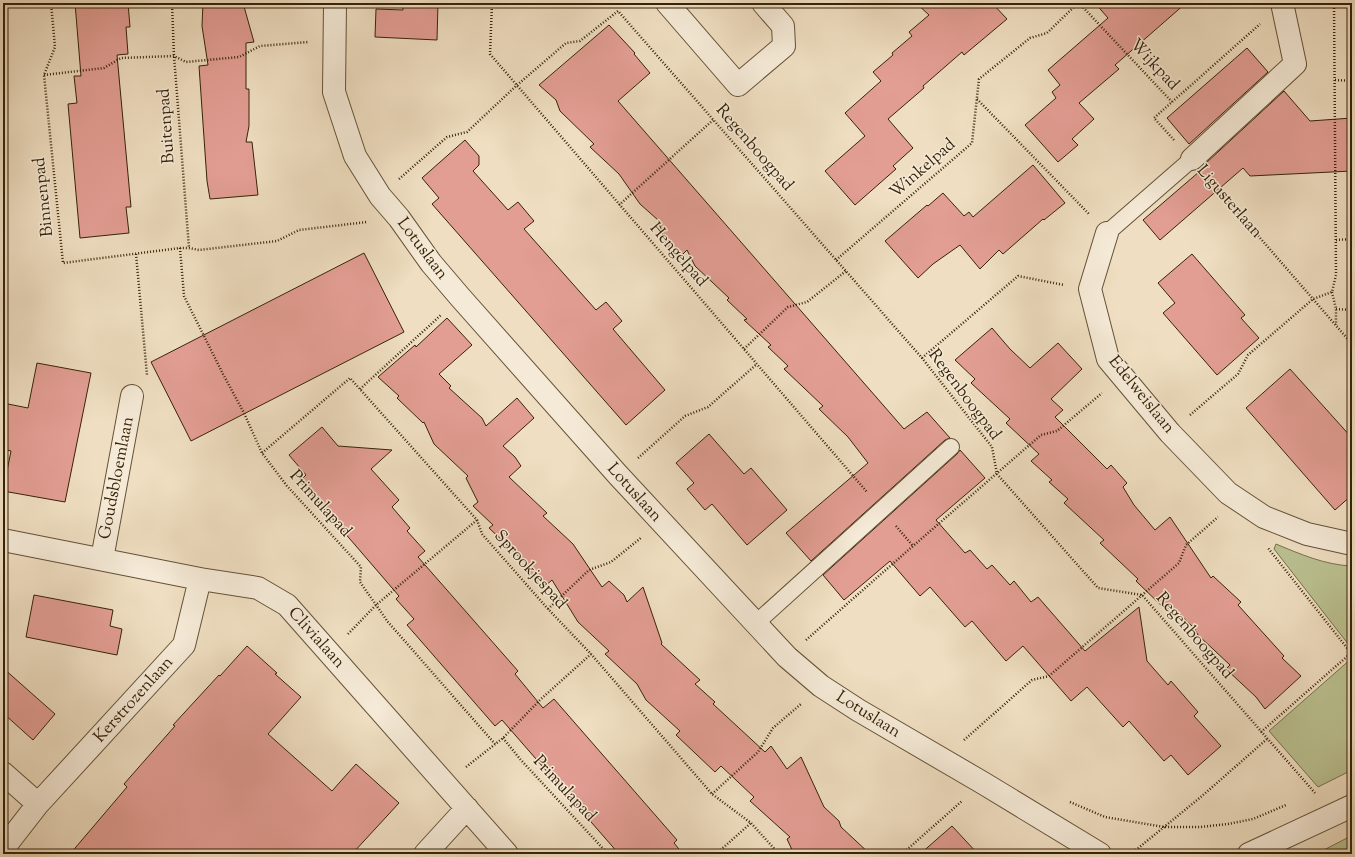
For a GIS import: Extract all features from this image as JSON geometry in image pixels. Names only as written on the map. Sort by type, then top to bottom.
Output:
[{"type":"street","name":"Lotuslaan","points":[[335,3],[334,92],[355,156],[380,196],[399,218],[431,263],[618,475],[755,624],[787,657],[821,686],[858,710],[942,760],[983,782],[1100,854]]},
{"type":"street","points":[[667,3],[738,85],[784,46],[783,26],[763,3]]},
{"type":"street","name":"Ligusterlaan","points":[[1192,159],[1295,64],[1282,4]]},
{"type":"street","points":[[1090,289],[1107,233]]},
{"type":"street","name":"Edelweislaan","points":[[1090,289],[1108,359],[1170,433],[1228,494],[1264,517],[1276,522],[1307,534],[1352,544]]},
{"type":"street","name":"Goudsbloemlaan","points":[[102,559],[132,396]]},
{"type":"street","name":"Clivialaan","points":[[3,540],[200,579],[258,588],[287,605],[507,854]]},
{"type":"street","name":"Kerstrozenlaan","points":[[3,849],[38,804],[184,645],[200,579]]},
{"type":"street","points":[[3,773],[38,804]]},
{"type":"street","points":[[1249,854],[1350,807]]},
{"type":"street","points":[[425,854],[467,808]]},
{"type":"lane","points":[[1107,233],[1192,159]]},
{"type":"lane","points":[[755,624],[951,447]]},
{"type":"path","name":"Binnenpad","points":[[51,3],[55,47],[44,75],[63,263],[180,248],[199,250],[277,241],[298,230],[399,218]]},
{"type":"path","name":"Buitenpad","points":[[172,3],[174,56],[189,248]]},
{"type":"path","name":"Hengelpad","points":[[492,3],[490,54],[882,510]]},
{"type":"path","name":"Winkelpad","points":[[836,260],[972,143],[979,79],[1030,38],[1047,33],[1078,3]]},
{"type":"path","name":"Wijkpad","points":[[1078,3],[1172,102],[1154,118],[1192,159]]},
{"type":"path","points":[[1334,3],[1336,275],[1332,292],[1336,309],[1336,325]]},
{"type":"path","points":[[1172,102],[1282,4]]},
{"type":"path","name":"Regenboogpad","points":[[516,86],[566,44],[580,41],[618,11],[922,358],[992,447],[997,474],[1098,588],[1142,595],[1314,794],[1329,788],[1350,807]]},
{"type":"path","points":[[44,75],[104,68],[121,58],[174,56],[186,62],[239,57],[260,46],[334,39]]},
{"type":"path","points":[[1335,80],[1352,80]]},
{"type":"path","points":[[380,196],[448,138],[467,132],[516,86]]},
{"type":"path","points":[[977,99],[1107,233]]},
{"type":"path","points":[[619,205],[713,120]]},
{"type":"path","name":"Ligusterlaan","points":[[1192,159],[1352,344]]},
{"type":"path","points":[[1336,240],[1352,239]]},
{"type":"path","name":"Primulapad","points":[[180,248],[184,296],[244,413],[262,453],[287,486],[361,567],[360,582],[388,622],[495,744]]},
{"type":"path","points":[[132,396],[149,397],[136,254]]},
{"type":"path","points":[[744,349],[788,307],[806,302],[846,271]]},
{"type":"path","points":[[922,358],[1018,276],[1053,284],[1090,289]]},
{"type":"path","points":[[1170,433],[1238,374],[1248,355],[1313,299],[1332,292]]},
{"type":"path","points":[[360,388],[460,297]]},
{"type":"path","points":[[1336,309],[1352,310]]},
{"type":"path","points":[[618,475],[684,416],[708,407],[756,364]]},
{"type":"path","points":[[787,657],[1041,435],[1057,431],[1122,376]]},
{"type":"path","name":"Sprookjespad","points":[[262,453],[350,378],[477,520],[482,534],[548,609],[591,654],[712,794],[752,823],[779,854]]},
{"type":"path","points":[[942,760],[1032,680],[1049,676],[1179,564],[1186,545],[1238,500]]},
{"type":"path","points":[[330,653],[376,605],[477,520]]},
{"type":"path","points":[[548,609],[589,570],[611,562],[661,522]]},
{"type":"path","points":[[1261,732],[1351,653],[1268,547],[1276,522]]},
{"type":"path","points":[[445,783],[503,738],[540,700],[591,654]]},
{"type":"path","points":[[712,794],[758,752],[773,728],[821,686]]},
{"type":"path","name":"Primulapad","points":[[503,738],[520,759],[608,854]]},
{"type":"path","points":[[1131,854],[1267,739]]},
{"type":"path","points":[[902,854],[983,782]]},
{"type":"path","points":[[1070,802],[1105,817],[1164,827],[1200,828],[1253,819],[1287,805]]},
{"type":"path","points":[[716,854],[752,823]]},
{"type":"green space","points":[[1276,544],[1303,555],[1332,564],[1352,566],[1352,649],[1274,549]]},
{"type":"green space","points":[[1352,658],[1352,770],[1318,787],[1269,731]]},
{"type":"green space","points":[[1349,837],[1352,840],[1352,852],[1350,854],[1316,854]]},
{"type":"building","points":[[75,3],[128,3],[130,27],[126,27],[128,54],[117,55],[131,207],[126,207],[129,233],[80,238],[68,104],[77,103],[74,76],[81,76]]},
{"type":"building","points":[[203,3],[243,3],[254,42],[246,43],[246,89],[249,89],[249,126],[246,142],[252,142],[258,195],[210,199],[207,181],[199,66],[208,65],[202,26]]},
{"type":"building","points":[[403,3],[438,3],[437,40],[375,37],[376,9],[403,10]]},
{"type":"building","points":[[916,3],[992,3],[1007,19],[964,55],[962,52],[888,119],[913,148],[893,166],[896,169],[855,205],[825,171],[865,136],[845,113],[881,81],[873,72],[912,36],[909,32],[929,15]]},
{"type":"building","points":[[1095,3],[1186,3],[1115,65],[1119,69],[1079,103],[1094,119],[1072,139],[1078,145],[1058,162],[1025,125],[1056,98],[1052,92],[1060,85],[1048,70],[1108,18]]},
{"type":"building","points":[[609,25],[635,53],[634,54],[650,73],[618,101],[904,429],[927,412],[950,438],[945,440],[811,561],[786,533],[868,463],[848,437],[819,409],[823,406],[784,369],[788,366],[768,347],[771,345],[744,320],[747,319],[727,300],[729,298],[695,266],[687,250],[679,258],[667,248],[658,220],[640,204],[619,174],[590,147],[594,144],[560,111],[556,100],[539,85]]},
{"type":"building","points":[[1247,48],[1268,72],[1189,144],[1167,118]]},
{"type":"building","points":[[1284,91],[1310,121],[1352,118],[1352,171],[1250,176],[1243,168],[1160,240],[1143,220],[1207,165],[1206,163]]},
{"type":"building","points":[[465,140],[479,156],[479,165],[473,171],[508,210],[518,202],[534,221],[524,229],[596,310],[606,302],[622,321],[613,329],[665,390],[626,425],[432,204],[439,198],[422,178]]},
{"type":"building","points":[[1033,165],[1065,203],[1044,220],[1043,219],[1003,254],[999,250],[980,269],[960,245],[933,264],[918,278],[885,241],[943,193],[964,216],[969,212],[973,217]]},
{"type":"building","points":[[364,253],[404,332],[191,441],[151,362]]},
{"type":"building","points":[[1192,254],[1245,315],[1241,318],[1259,338],[1217,375],[1163,313],[1175,303],[1158,283]]},
{"type":"building","points":[[447,318],[472,345],[439,374],[451,386],[449,388],[482,418],[486,426],[517,398],[534,418],[503,446],[515,457],[521,466],[509,477],[547,513],[543,516],[573,544],[602,587],[609,581],[624,595],[627,602],[643,587],[662,643],[661,644],[700,680],[695,684],[715,702],[713,704],[765,752],[771,746],[787,769],[801,757],[824,807],[839,821],[841,827],[870,854],[794,854],[787,839],[790,837],[750,801],[754,797],[721,766],[715,772],[676,735],[680,731],[646,700],[637,684],[605,654],[609,651],[578,622],[552,580],[544,587],[523,568],[527,564],[489,528],[493,525],[473,506],[478,502],[466,478],[468,476],[434,444],[424,422],[423,423],[397,398],[399,396],[378,377],[415,345],[416,347]]},
{"type":"building","points":[[992,328],[1010,349],[1030,368],[1058,343],[1082,369],[1051,399],[1063,410],[1055,417],[1107,469],[1111,465],[1127,483],[1123,487],[1134,505],[1155,530],[1170,517],[1211,578],[1213,576],[1241,602],[1238,605],[1284,656],[1282,658],[1301,676],[1265,709],[1256,697],[1226,669],[1230,665],[1198,635],[1194,628],[1171,606],[1166,610],[1136,581],[1138,579],[1100,543],[1104,540],[1064,503],[1068,499],[1049,482],[1052,480],[1031,461],[1039,454],[1006,423],[1010,419],[971,383],[975,379],[955,360]]},
{"type":"building","points":[[37,363],[91,373],[65,502],[3,491],[11,451],[3,449],[3,403],[28,408]]},
{"type":"building","points":[[1290,369],[1352,438],[1352,495],[1335,510],[1246,408]]},
{"type":"building","points":[[322,427],[338,446],[392,450],[371,469],[399,500],[392,507],[410,528],[407,531],[425,551],[418,557],[518,671],[515,674],[543,708],[554,699],[677,840],[674,843],[683,854],[619,854],[502,720],[495,726],[407,625],[414,619],[396,599],[399,596],[300,481],[306,475],[289,455]]},
{"type":"building","points":[[709,434],[744,474],[751,468],[787,510],[747,545],[712,504],[705,510],[687,489],[694,483],[676,463]]},
{"type":"building","points":[[960,450],[985,478],[936,520],[965,553],[970,550],[987,569],[992,565],[1010,585],[1014,581],[1031,602],[1038,597],[1085,651],[1139,607],[1147,661],[1168,685],[1171,681],[1198,712],[1194,716],[1221,746],[1188,775],[1171,755],[1164,761],[1129,721],[1123,727],[1087,687],[1071,701],[1023,646],[1006,661],[972,621],[965,627],[930,587],[920,596],[890,561],[844,600],[823,575]]},
{"type":"building","points":[[34,595],[113,610],[110,626],[122,629],[117,655],[26,637]]},
{"type":"building","points":[[247,646],[301,697],[268,734],[332,791],[356,764],[399,803],[352,854],[70,854],[127,787],[124,784],[175,726],[173,725]]},
{"type":"building","points":[[3,668],[55,714],[33,740],[3,713]]},
{"type":"building","points":[[952,826],[978,854],[920,854]]}]
